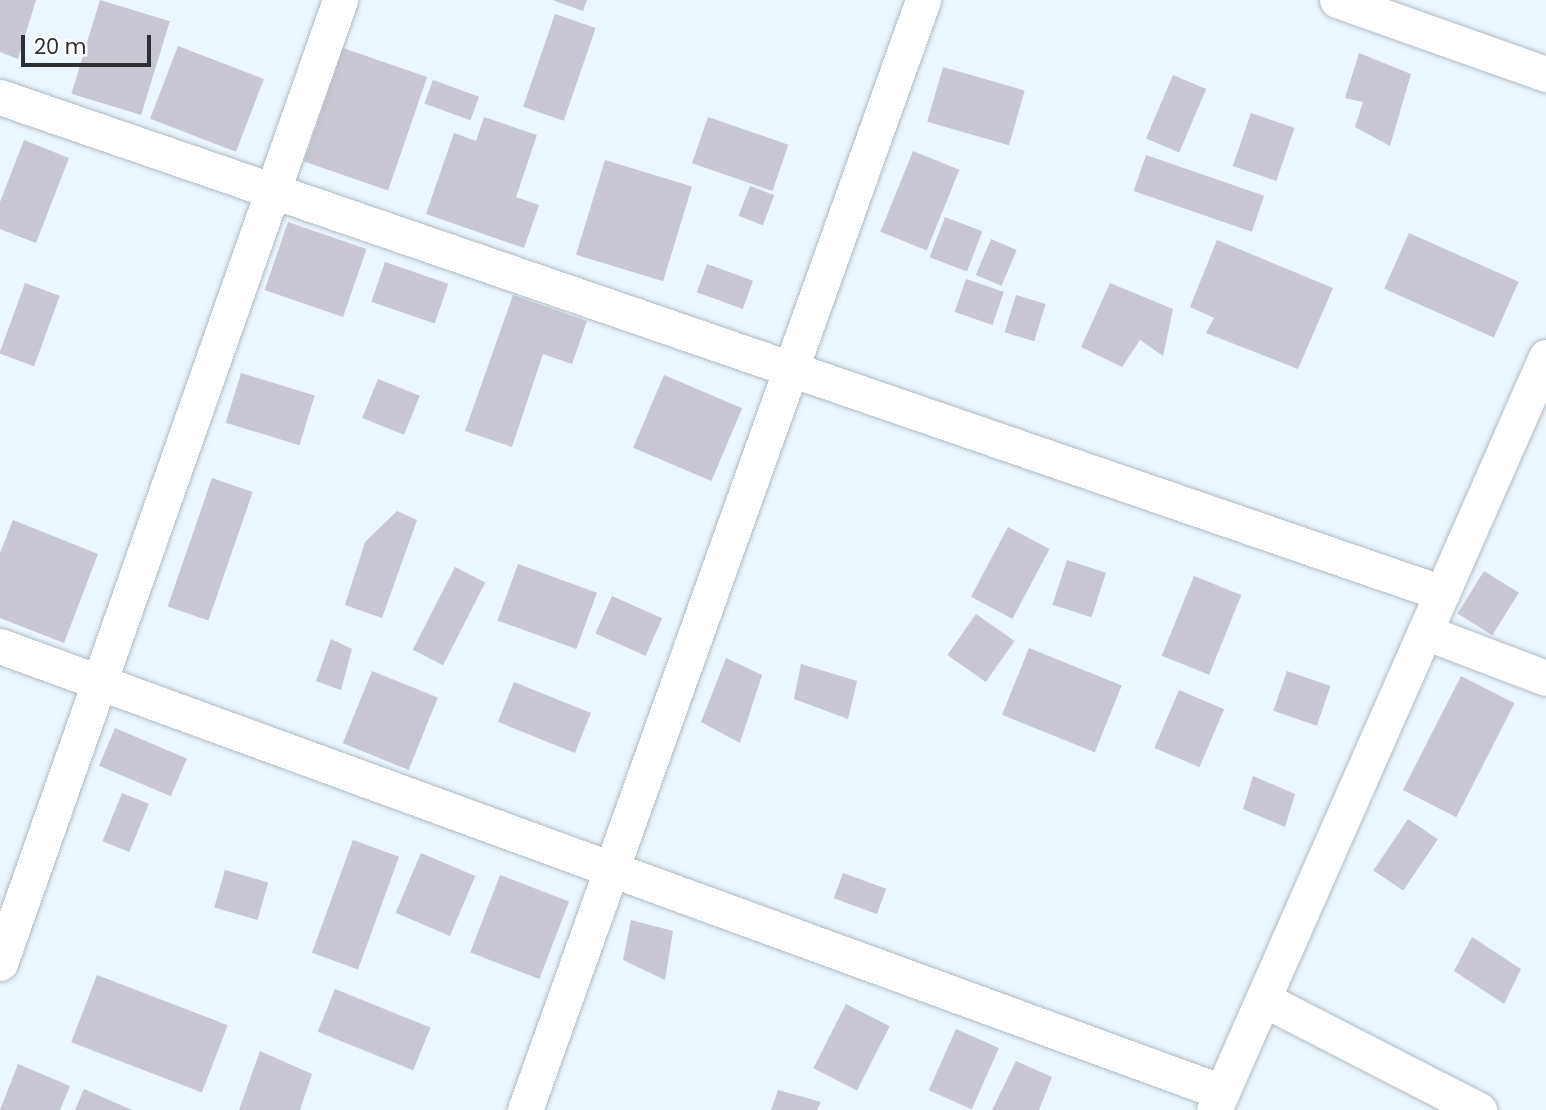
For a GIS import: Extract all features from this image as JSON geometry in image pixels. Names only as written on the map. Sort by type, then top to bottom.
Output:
[{"type":"street","points":[[0,963],[340,0]]},
{"type":"street","points":[[525,1110],[923,0]]},
{"type":"street","points":[[1337,0],[1546,74]]},
{"type":"street","points":[[0,97],[1442,593]]},
{"type":"street","points":[[0,646],[611,869],[1218,1101],[1546,357]]},
{"type":"street","points":[[1425,632],[1546,678]]},
{"type":"street","points":[[1263,999],[1479,1110]]},
{"type":"building","points":[[0,0],[36,0],[18,59],[0,52]]},
{"type":"building","points":[[100,0],[170,21],[141,115],[71,94]]},
{"type":"building","points":[[552,0],[587,0],[583,11]]},
{"type":"building","points":[[555,14],[596,28],[564,121],[523,107]]},
{"type":"building","points":[[178,46],[264,79],[236,152],[150,119]]},
{"type":"building","points":[[343,48],[427,77],[388,190],[304,161]]},
{"type":"building","points":[[1359,53],[1411,74],[1390,146],[1355,127],[1363,102],[1345,98]]},
{"type":"building","points":[[943,67],[1025,90],[1009,145],[927,122]]},
{"type":"building","points":[[1173,75],[1206,89],[1179,153],[1146,139]]},
{"type":"building","points":[[433,80],[479,97],[470,120],[424,103]]},
{"type":"building","points":[[1251,113],[1294,128],[1276,181],[1233,166]]},
{"type":"building","points":[[484,117],[537,135],[516,197],[539,205],[524,248],[426,214],[454,133],[476,141]]},
{"type":"building","points":[[708,117],[788,145],[772,191],[692,163]]},
{"type":"building","points":[[24,140],[69,158],[36,243],[0,229],[0,202]]},
{"type":"building","points":[[913,151],[959,170],[927,250],[880,232]]},
{"type":"building","points":[[1146,155],[1264,196],[1252,232],[1134,191]]},
{"type":"building","points":[[605,160],[692,187],[663,281],[576,255]]},
{"type":"building","points":[[750,186],[774,195],[763,225],[739,216]]},
{"type":"building","points":[[945,217],[982,231],[967,271],[930,257]]},
{"type":"building","points":[[288,222],[366,249],[343,317],[265,290]]},
{"type":"building","points":[[1409,233],[1519,282],[1494,338],[1384,289]]},
{"type":"building","points":[[991,239],[1017,250],[1002,286],[976,275]]},
{"type":"building","points":[[1217,240],[1333,288],[1298,369],[1206,333],[1214,318],[1190,307]]},
{"type":"building","points":[[385,262],[448,284],[435,324],[371,302]]},
{"type":"building","points":[[707,264],[753,281],[743,309],[697,292]]},
{"type":"building","points":[[966,279],[1004,292],[992,325],[955,312]]},
{"type":"building","points":[[25,283],[60,296],[34,366],[0,354]]},
{"type":"building","points":[[1110,283],[1173,309],[1163,356],[1140,340],[1122,367],[1081,347]]},
{"type":"building","points":[[513,295],[587,321],[572,364],[543,354],[512,447],[465,431]]},
{"type":"building","points":[[1016,295],[1046,304],[1034,341],[1005,332]]},
{"type":"building","points":[[241,373],[315,396],[299,445],[226,423]]},
{"type":"building","points":[[664,375],[742,408],[711,481],[633,448]]},
{"type":"building","points":[[378,379],[420,396],[404,435],[362,418]]},
{"type":"building","points":[[212,478],[253,492],[208,621],[168,607]]},
{"type":"building","points":[[397,511],[417,520],[382,618],[345,605],[365,542]]},
{"type":"building","points":[[13,520],[98,554],[64,643],[0,618],[0,553]]},
{"type":"building","points":[[1008,527],[1049,549],[1012,619],[971,597]]},
{"type":"building","points":[[1067,560],[1106,573],[1091,617],[1052,605]]},
{"type":"building","points":[[518,564],[597,593],[576,649],[497,620]]},
{"type":"building","points":[[455,567],[485,582],[443,665],[413,650]]},
{"type":"building","points":[[1484,571],[1519,593],[1492,635],[1458,613]]},
{"type":"building","points":[[1194,576],[1241,595],[1209,675],[1162,656]]},
{"type":"building","points":[[612,596],[662,618],[646,656],[595,633]]},
{"type":"building","points":[[976,614],[1015,641],[986,682],[947,655]]},
{"type":"building","points":[[331,639],[352,649],[341,690],[316,681]]},
{"type":"building","points":[[1029,648],[1122,685],[1095,752],[1002,715]]},
{"type":"building","points":[[726,658],[762,675],[740,743],[701,722]]},
{"type":"building","points":[[801,664],[857,681],[848,719],[794,699]]},
{"type":"building","points":[[372,671],[438,698],[409,770],[343,743]]},
{"type":"building","points":[[1287,671],[1330,686],[1317,726],[1273,711]]},
{"type":"building","points":[[1461,676],[1514,703],[1456,817],[1403,790]]},
{"type":"building","points":[[514,682],[591,713],[575,753],[498,722]]},
{"type":"building","points":[[1179,690],[1224,709],[1199,767],[1154,748]]},
{"type":"building","points":[[115,728],[187,758],[171,796],[99,766]]},
{"type":"building","points":[[1253,776],[1295,794],[1285,827],[1243,809]]},
{"type":"building","points":[[122,793],[149,804],[129,852],[103,841]]},
{"type":"building","points":[[1408,819],[1438,839],[1403,891],[1373,870]]},
{"type":"building","points":[[353,840],[399,857],[358,970],[312,953]]},
{"type":"building","points":[[421,853],[475,876],[450,936],[396,913]]},
{"type":"building","points":[[225,870],[268,882],[258,920],[214,907]]},
{"type":"building","points":[[843,873],[886,889],[877,914],[834,898]]},
{"type":"building","points":[[500,875],[569,902],[539,979],[470,952]]},
{"type":"building","points":[[631,920],[673,931],[665,980],[623,960]]},
{"type":"building","points":[[1472,937],[1521,969],[1504,1004],[1454,971]]},
{"type":"building","points":[[97,975],[228,1025],[202,1092],[71,1042]]},
{"type":"building","points":[[335,989],[430,1028],[413,1070],[318,1032]]},
{"type":"building","points":[[846,1004],[890,1026],[857,1090],[813,1068]]},
{"type":"building","points":[[956,1029],[999,1048],[972,1109],[929,1090]]},
{"type":"building","points":[[260,1051],[312,1074],[300,1110],[239,1110]]},
{"type":"building","points":[[1016,1061],[1052,1077],[1039,1110],[992,1110]]},
{"type":"building","points":[[18,1064],[70,1086],[60,1110],[0,1110]]},
{"type":"building","points":[[84,1089],[132,1110],[75,1110]]},
{"type":"building","points":[[778,1090],[821,1102],[817,1110],[771,1110]]}]
